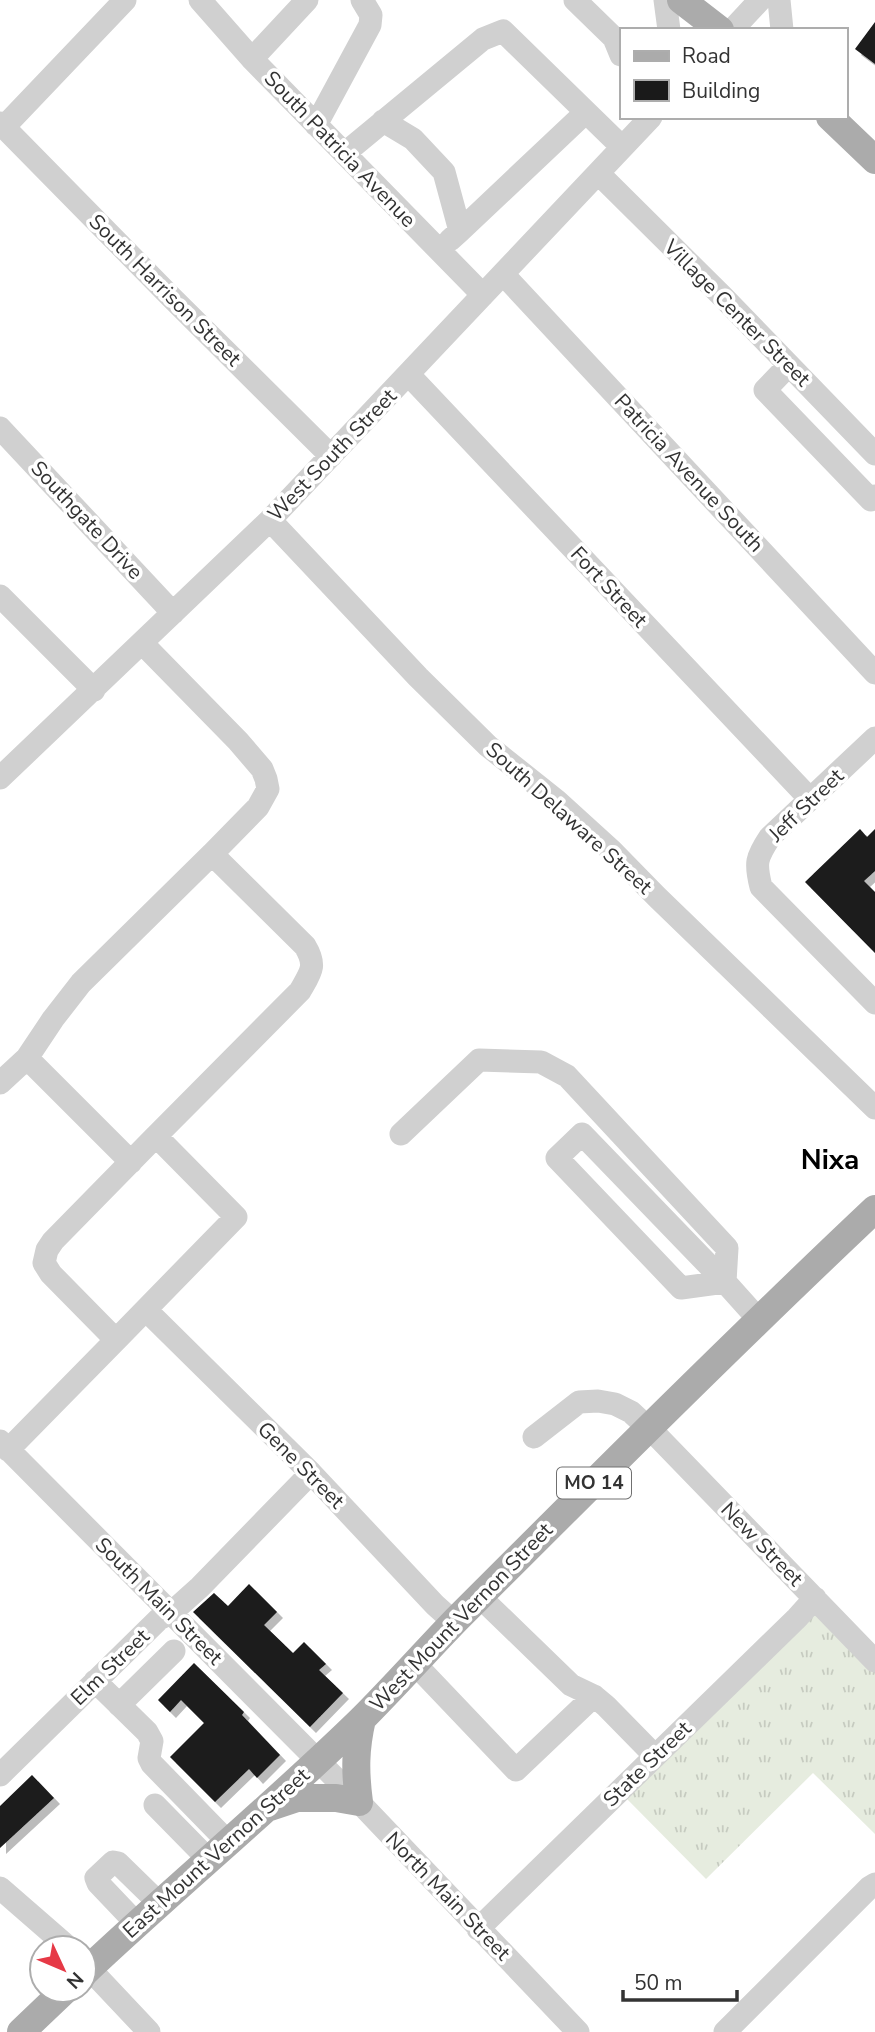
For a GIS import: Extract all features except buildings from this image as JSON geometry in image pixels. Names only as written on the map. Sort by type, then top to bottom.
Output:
[{"type":"main road","points":[[681,0],[717,28]]},
{"type":"main road","points":[[834,119],[875,160]]},
{"type":"main road","points":[[835,119],[875,148]]},
{"type":"main road","name":"West Mount Vernon Street","points":[[317,1761],[649,1428],[873,1214]]},
{"type":"main road","points":[[267,1808],[297,1798],[336,1798],[359,1802],[355,1769],[362,1718]]},
{"type":"main road","name":"East Mount Vernon Street","points":[[98,1958],[317,1761]]},
{"type":"main road","points":[[20,2032],[50,2004]]},
{"type":"street","points":[[2,125],[125,0]]},
{"type":"street","name":"South Patricia Avenue","points":[[200,0],[252,59],[483,295]]},
{"type":"street","points":[[252,59],[307,0]]},
{"type":"street","points":[[316,125],[370,25],[371,15],[362,0]]},
{"type":"street","points":[[575,0],[614,38],[620,53]]},
{"type":"street","points":[[665,0],[669,28]]},
{"type":"street","points":[[734,28],[760,0]]},
{"type":"street","points":[[779,0],[782,28]]},
{"type":"street","points":[[345,153],[483,39],[503,32],[622,148]]},
{"type":"street","points":[[439,250],[586,112]]},
{"type":"street","name":"West South Street","points":[[0,778],[270,520],[622,148],[646,119]]},
{"type":"street","points":[[383,121],[413,139],[444,172],[460,231]]},
{"type":"street","name":"South Harrison Street","points":[[2,125],[331,456]]},
{"type":"street","name":"Village Center Street","points":[[598,173],[875,454]]},
{"type":"street","name":"Patricia Avenue South","points":[[503,274],[875,673]]},
{"type":"street","points":[[789,365],[765,390],[871,500],[875,496]]},
{"type":"street","name":"Fort Street","points":[[409,375],[810,799]]},
{"type":"street","points":[[811,438],[837,415]]},
{"type":"street","name":"Southgate Drive","points":[[0,428],[173,613]]},
{"type":"street","name":"South Delaware Street","points":[[270,520],[418,677],[488,746],[557,801],[612,851],[667,907],[871,1097]]},
{"type":"street","points":[[0,596],[94,690]]},
{"type":"street","points":[[0,1083],[27,1058],[81,983],[258,807],[268,789],[262,769],[238,741],[142,643]]},
{"type":"street","name":"Jeff Street","points":[[875,738],[770,837],[759,853],[756,867],[761,887],[875,1003]]},
{"type":"street","points":[[116,1340],[51,1274],[44,1263],[47,1250],[300,990],[313,967],[305,946],[212,854]]},
{"type":"street","points":[[27,1058],[131,1162]]},
{"type":"street","points":[[401,1134],[479,1060],[541,1062],[567,1076],[727,1248],[725,1282]]},
{"type":"street","points":[[602,1114],[557,1158],[681,1288],[725,1282]]},
{"type":"street","points":[[582,1134],[760,1321]]},
{"type":"street","points":[[4,1445],[116,1340],[236,1217],[156,1136]]},
{"type":"street","name":"Gene Street","points":[[146,1310],[311,1473],[454,1622]]},
{"type":"street","name":"New Street","points":[[534,1437],[579,1402],[615,1404],[629,1411],[649,1428],[875,1661]]},
{"type":"street","name":"South Main Street","points":[[4,1445],[317,1761]]},
{"type":"street","name":"Elm Street","points":[[0,1775],[159,1619],[171,1613],[311,1473]]},
{"type":"street","points":[[480,1597],[571,1685],[594,1696],[606,1706],[655,1756]]},
{"type":"street","name":"State Street","points":[[478,1928],[797,1618],[814,1598]]},
{"type":"street","points":[[119,1705],[173,1651]]},
{"type":"street","points":[[415,1664],[516,1770],[594,1696]]},
{"type":"street","points":[[95,1681],[147,1732],[152,1741],[149,1758],[152,1764],[218,1850]]},
{"type":"street","name":"North Main Street","points":[[317,1761],[578,2032]]},
{"type":"street","points":[[155,1805],[218,1850]]},
{"type":"street","points":[[137,1924],[98,1884],[96,1878],[108,1866],[113,1862],[118,1863],[159,1903]]},
{"type":"street","points":[[725,2032],[875,1884]]},
{"type":"street","points":[[0,1888],[53,1934]]},
{"type":"street","points":[[98,1980],[149,2032]]},
{"type":"green space","points":[[819,1608],[875,1668],[875,1834],[813,1773],[706,1879],[626,1798]]},
{"type":"district","name":"Nixa","points":[[830,1160]]}]
